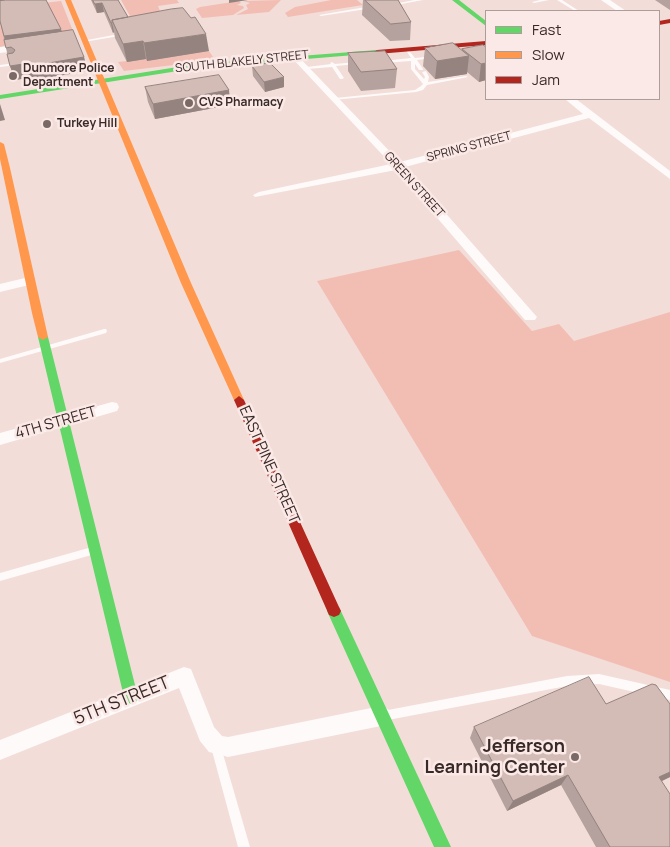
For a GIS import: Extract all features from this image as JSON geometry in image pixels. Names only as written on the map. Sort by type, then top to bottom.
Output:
[{"type":"street","name":"EAST PINE STREET","points":[[68,0],[80,40],[101,80],[186,283],[381,716],[408,769],[443,847]]},
{"type":"street","points":[[455,0],[485,23]]},
{"type":"street","points":[[605,0],[620,10]]},
{"type":"street","name":"SOUTH BLAKELY STREET","points":[[0,98],[101,80],[198,66],[326,54],[364,57],[382,51],[410,54],[485,43]]},
{"type":"street","points":[[0,50],[37,45]]},
{"type":"street","name":"GREEN STREET","points":[[295,56],[398,166],[530,317]]},
{"type":"street","points":[[571,100],[670,176]]},
{"type":"street","name":"SPRING STREET","points":[[260,194],[398,166],[590,116]]},
{"type":"street","points":[[0,144],[5,185],[131,697]]},
{"type":"street","points":[[0,288],[29,281]]},
{"type":"street","name":"4TH STREET","points":[[0,439],[112,407]]},
{"type":"street","name":"5TH STREET","points":[[0,750],[184,676],[207,734],[216,745]]},
{"type":"street","points":[[216,745],[228,747],[240,745],[381,716]]},
{"type":"lane","points":[[385,6],[421,0]]},
{"type":"lane","points":[[534,2],[547,0]]},
{"type":"lane","points":[[558,0],[575,10]]},
{"type":"lane","points":[[321,15],[376,7]]},
{"type":"lane","points":[[80,40],[127,33]]},
{"type":"lane","points":[[382,51],[388,61]]},
{"type":"lane","points":[[326,54],[342,78]]},
{"type":"lane","points":[[335,99],[353,94],[416,91],[422,89],[426,84],[427,77],[410,54]]},
{"type":"lane","points":[[410,54],[413,69],[426,84]]},
{"type":"lane","points":[[374,62],[388,61],[410,54],[440,57]]},
{"type":"lane","points":[[306,68],[333,65],[364,57]]},
{"type":"lane","points":[[0,66],[15,64]]},
{"type":"lane","points":[[426,84],[466,77]]},
{"type":"lane","points":[[0,361],[104,331]]},
{"type":"lane","points":[[0,577],[95,550]]},
{"type":"lane","points":[[381,716],[567,681],[599,679],[670,695]]},
{"type":"lane","points":[[216,745],[244,847]]},
{"type":"shaded area","points":[[121,0],[177,0],[179,3],[158,6],[164,21],[135,25]]},
{"type":"shaded area","points":[[281,0],[269,12],[236,15],[248,9],[246,5],[250,3],[243,1]]},
{"type":"shaded area","points":[[331,0],[357,0],[363,5],[288,17],[285,13],[295,7]]},
{"type":"shaded area","points":[[61,1],[75,36],[0,47],[0,8]]},
{"type":"shaded area","points":[[239,1],[241,3],[237,5],[244,8],[233,15],[202,18],[196,9],[200,7]]},
{"type":"shaded area","points":[[209,51],[215,60],[124,71],[118,62],[146,59],[147,61]]},
{"type":"shaded area","points":[[459,250],[532,331],[559,324],[574,341],[670,312],[670,682],[532,636],[317,281]]},
{"type":"building","points":[[46,0],[61,29],[4,36],[0,21],[0,1]]},
{"type":"building","points":[[93,0],[118,0],[128,17],[112,20],[111,23],[102,3],[95,4]]},
{"type":"building","points":[[365,0],[398,0],[411,22],[391,24]]},
{"type":"building","points":[[183,8],[191,18],[195,17],[206,34],[144,43],[143,41],[123,44],[112,20],[171,9]]},
{"type":"building","points":[[73,30],[84,57],[31,66],[30,63],[10,66],[7,54],[13,53],[15,50],[11,47],[6,48],[4,40]]},
{"type":"building","points":[[453,43],[469,56],[437,61],[425,48]]},
{"type":"building","points":[[483,45],[485,46],[485,63],[481,64],[462,49]]},
{"type":"building","points":[[385,51],[397,69],[361,72],[348,53]]},
{"type":"building","points":[[270,63],[284,77],[264,82],[252,66]]},
{"type":"building","points":[[219,75],[229,90],[153,104],[145,87]]},
{"type":"building","name":"Jefferson Learning Center","points":[[589,677],[606,704],[652,684],[656,685],[670,704],[670,772],[659,777],[670,794],[670,847],[610,847],[568,775],[513,801],[474,727]]},
{"type":"traffic: fast","points":[[455,0],[485,23]]},
{"type":"traffic: fast","points":[[0,97],[197,66],[377,52]]},
{"type":"traffic: fast","points":[[43,337],[131,697]]},
{"type":"traffic: fast","points":[[334,611],[443,847]]},
{"type":"traffic: slow","points":[[68,0],[186,283],[239,400]]},
{"type":"traffic: slow","points":[[0,144],[43,337]]},
{"type":"traffic: jam","points":[[660,23],[670,21]]},
{"type":"traffic: jam","points":[[377,52],[485,43]]},
{"type":"traffic: jam","points":[[239,400],[334,611]]},
{"type":"place","name":"Dunmore Police Department","points":[[13,76]]},
{"type":"place","name":"CVS Pharmacy","points":[[189,103]]},
{"type":"place","name":"Turkey Hill","points":[[47,124]]},
{"type":"place","name":"Jefferson Learning Center","points":[[575,757]]}]
